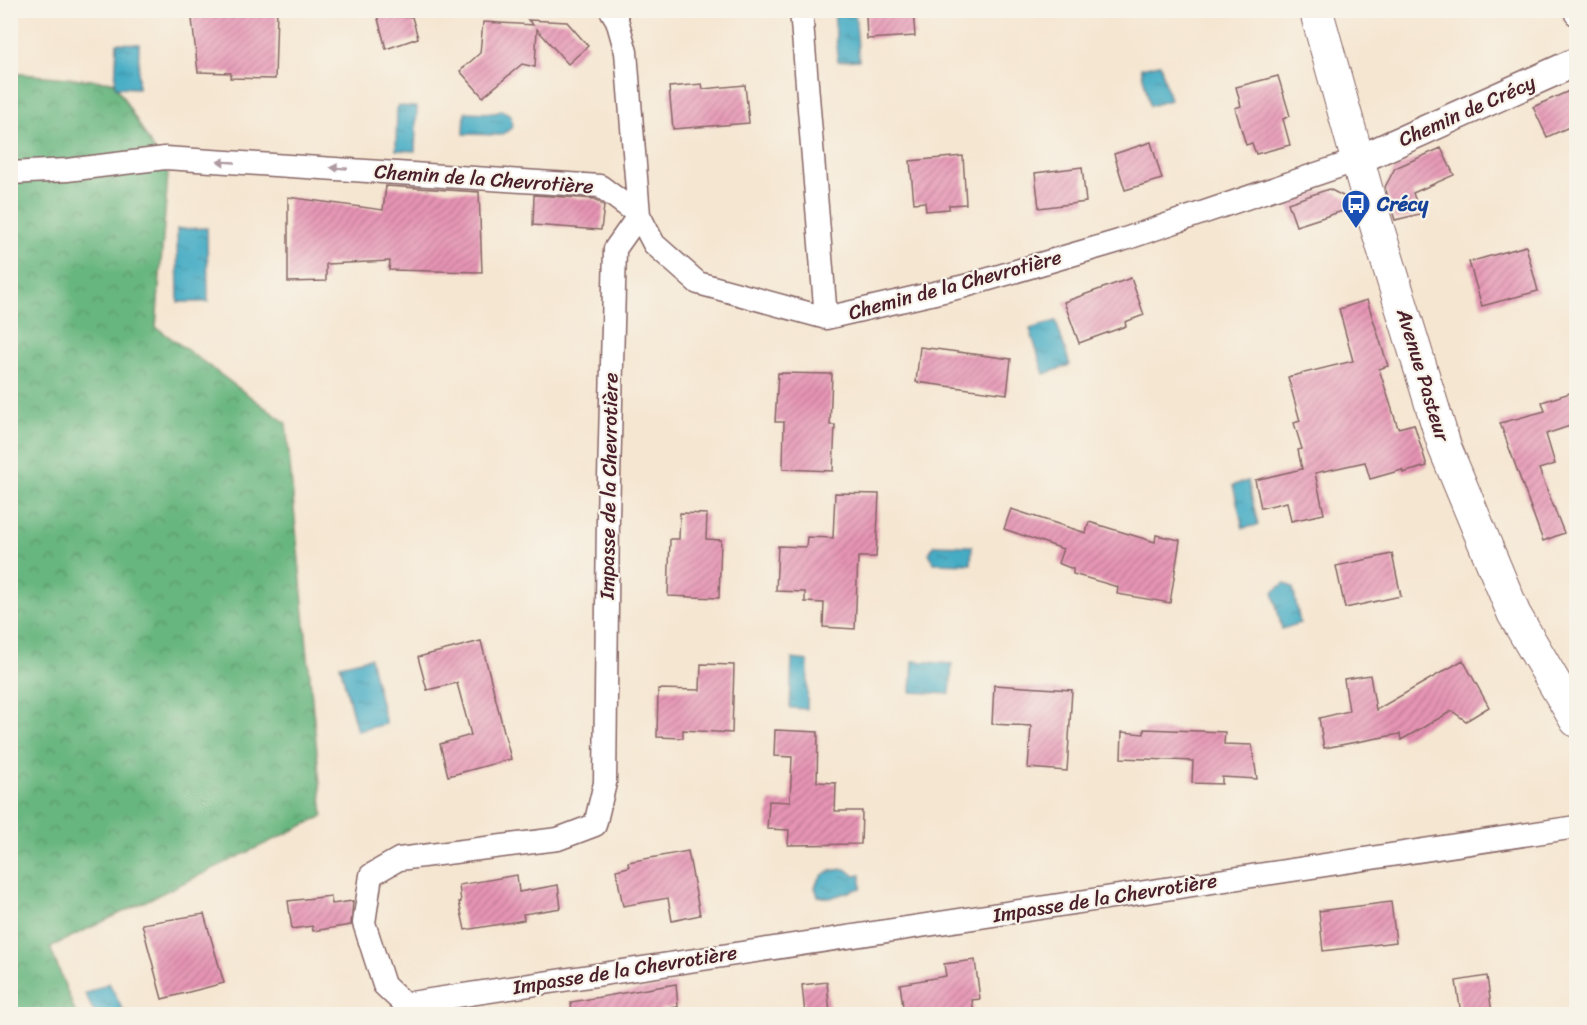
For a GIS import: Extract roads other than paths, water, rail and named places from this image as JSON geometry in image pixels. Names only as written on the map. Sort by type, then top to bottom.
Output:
[{"type":"main road","name":"Avenue Pasteur","points":[[1316,10],[1358,159],[1445,448],[1514,614],[1576,720]]},
{"type":"street","points":[[611,10],[617,20],[626,52],[639,215]]},
{"type":"street","points":[[801,10],[826,318]]},
{"type":"street","name":"Chemin de Crécy","points":[[1358,159],[1576,62]]},
{"type":"street","name":"Chemin de la Chevrotière","points":[[10,173],[67,170],[165,158],[600,186],[639,215],[654,244],[698,282],[826,318],[965,286],[1119,241],[1358,159]]},
{"type":"street","name":"Impasse de la Chevrotière","points":[[639,215],[615,249],[608,516],[605,783],[595,825],[558,839],[399,859],[371,875],[364,923],[384,985],[404,1004],[1576,827]]},
{"type":"water","points":[[834,11],[855,11],[859,60],[838,61]]},
{"type":"water","points":[[117,43],[139,44],[138,88],[115,87]]},
{"type":"water","points":[[1160,64],[1170,100],[1150,106],[1141,68]]},
{"type":"water","points":[[397,106],[417,107],[415,151],[396,150]]},
{"type":"water","points":[[501,110],[511,115],[512,128],[501,135],[464,134],[465,112],[496,113]]},
{"type":"water","points":[[207,228],[208,302],[178,302],[177,229]]},
{"type":"water","points":[[1056,321],[1070,365],[1044,374],[1030,329]]},
{"type":"water","points":[[1248,481],[1258,525],[1243,528],[1233,485]]},
{"type":"water","points":[[934,545],[972,546],[971,564],[934,563],[929,553]]},
{"type":"water","points":[[1285,583],[1293,588],[1300,623],[1282,629],[1273,592]]},
{"type":"water","points":[[370,658],[386,724],[357,731],[340,665]]},
{"type":"water","points":[[792,659],[808,661],[807,709],[790,708]]},
{"type":"water","points":[[913,661],[952,664],[950,694],[911,692]]},
{"type":"water","points":[[846,869],[855,876],[861,875],[861,888],[830,898],[818,896],[815,887],[823,875],[831,871]]},
{"type":"water","points":[[109,983],[125,1014],[95,1014],[85,994]]},
{"type":"place","name":"Crécy","points":[[1356,230]]}]
